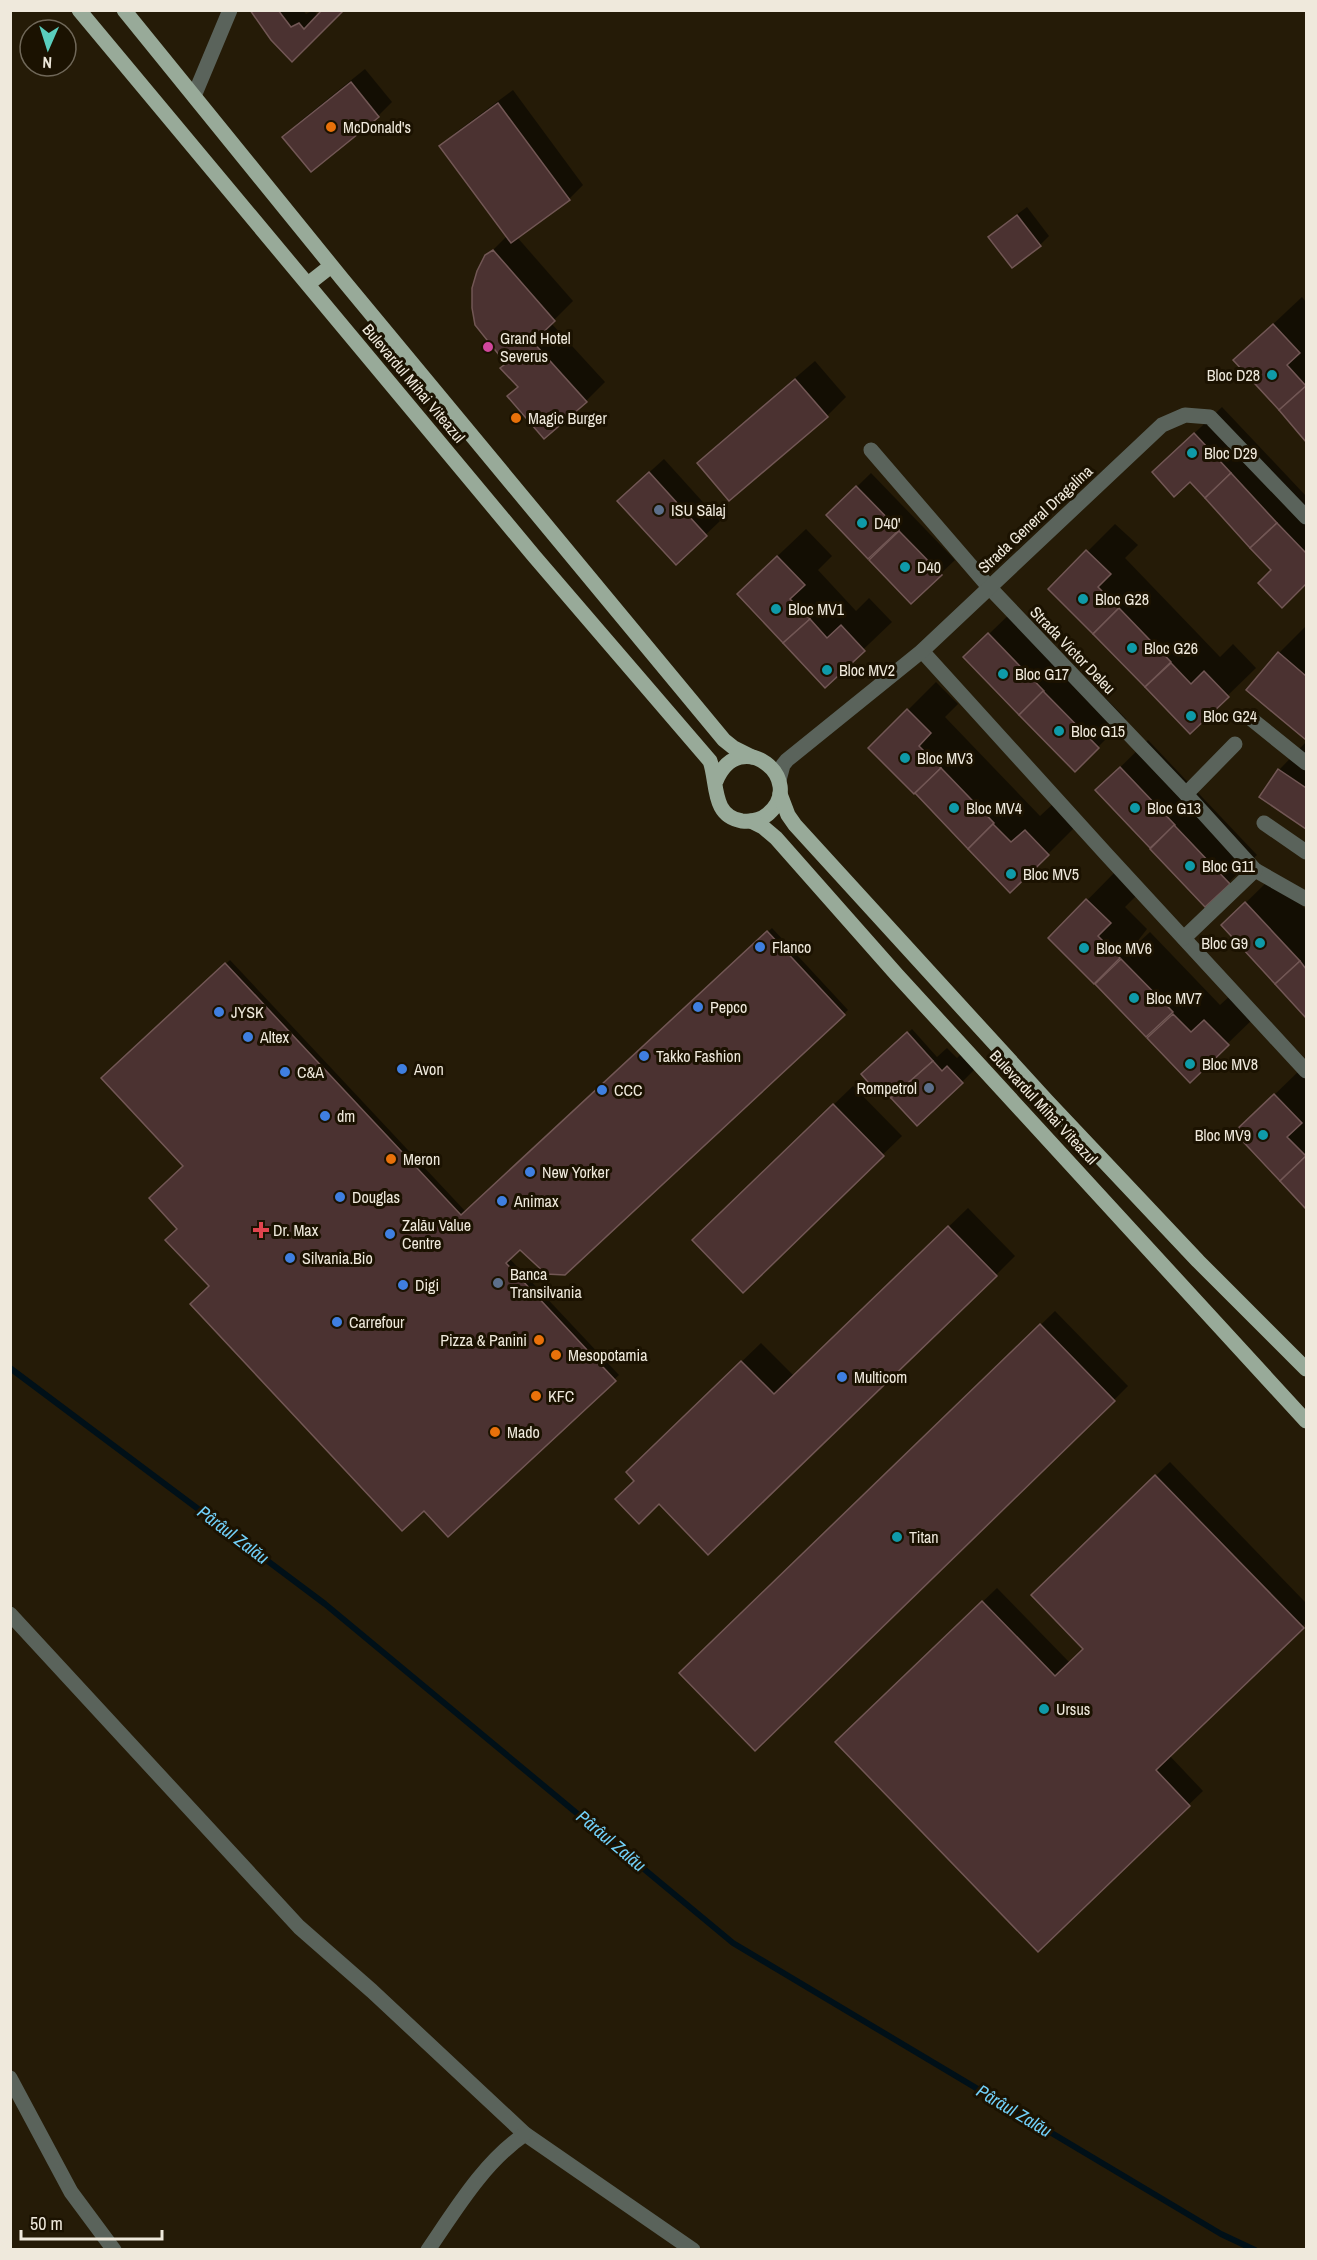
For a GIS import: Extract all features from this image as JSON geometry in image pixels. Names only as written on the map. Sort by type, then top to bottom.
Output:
[{"type":"main road","name":"Bulevardul Mihai Viteazul","points":[[79,10],[534,555],[710,761],[716,781],[716,796],[723,810],[735,819],[752,821],[776,838],[897,975],[1306,1421]]},
{"type":"main road","name":"Bulevardul Mihai Viteazul","points":[[124,10],[331,266],[724,740],[774,770],[788,815],[795,825],[1047,1101],[1198,1261],[1306,1369]]},
{"type":"main road","points":[[308,284],[331,266]]},
{"type":"main road","points":[[534,555],[556,537]]},
{"type":"main road","points":[[716,781],[725,765],[733,760],[759,759]]},
{"type":"main road","points":[[752,821],[762,818],[777,804],[779,787]]},
{"type":"street","points":[[194,96],[230,10]]},
{"type":"street","name":"Strada General Dragalina","points":[[779,787],[780,771],[787,760],[922,651],[988,586],[1161,425],[1185,415],[1210,417],[1306,517]]},
{"type":"street","name":"Strada Victor Deleu","points":[[871,450],[988,586],[1255,870],[1306,899]]},
{"type":"street","points":[[922,651],[1306,1071]]},
{"type":"street","points":[[1250,718],[1306,763]]},
{"type":"street","points":[[1186,794],[1235,744]]},
{"type":"street","points":[[759,759],[787,760]]},
{"type":"street","points":[[1264,823],[1306,852]]},
{"type":"street","points":[[1184,938],[1255,870]]},
{"type":"street","points":[[10,1614],[299,1927],[372,1991],[525,2134],[693,2250]]},
{"type":"street","points":[[10,2078],[71,2192],[114,2250]]},
{"type":"street","points":[[428,2250],[473,2186],[507,2146],[525,2134]]},
{"type":"building","points":[[250,10],[278,10],[291,27],[299,23],[304,29],[322,10],[344,10],[292,62],[271,40]]},
{"type":"building","name":"McDonald's","points":[[351,82],[379,117],[311,172],[282,137]]},
{"type":"building","points":[[498,103],[570,200],[511,243],[439,146]]},
{"type":"building","points":[[1017,215],[1041,246],[1012,268],[988,237]]},
{"type":"building","points":[[493,250],[555,321],[533,342],[587,402],[544,439],[507,396],[518,387],[500,368],[512,359],[504,350],[499,355],[475,325],[472,288],[485,255]]},
{"type":"building","name":"Bloc D28","points":[[1273,324],[1300,353],[1287,365],[1306,386],[1279,410],[1233,360]]},
{"type":"building","points":[[795,379],[828,417],[729,501],[697,463]]},
{"type":"building","points":[[1306,386],[1306,442],[1279,410]]},
{"type":"building","name":"Bloc D29","points":[[1194,433],[1231,473],[1205,498],[1190,482],[1174,497],[1152,472]]},
{"type":"building","points":[[649,472],[707,536],[676,565],[617,501]]},
{"type":"building","points":[[1231,473],[1277,523],[1250,548],[1205,498]]},
{"type":"building","name":"D40'","points":[[856,486],[899,530],[868,559],[826,515]]},
{"type":"building","points":[[1277,523],[1306,553],[1306,584],[1282,608],[1258,583],[1271,570],[1250,548]]},
{"type":"building","name":"D40","points":[[899,531],[942,575],[911,604],[869,560]]},
{"type":"building","name":"Bloc G28","points":[[1086,550],[1111,574],[1098,587],[1119,608],[1093,634],[1048,589]]},
{"type":"building","name":"Bloc MV1","points":[[777,556],[805,585],[790,599],[810,619],[783,643],[737,594]]},
{"type":"building","name":"Bloc G26","points":[[1119,608],[1171,662],[1145,687],[1093,634]]},
{"type":"building","name":"Bloc MV2","points":[[810,619],[827,638],[841,625],[865,651],[825,688],[783,643]]},
{"type":"building","name":"Bloc G17","points":[[988,633],[1044,691],[1019,715],[963,657]]},
{"type":"building","points":[[1278,652],[1306,676],[1306,740],[1246,690]]},
{"type":"building","name":"Bloc G24","points":[[1171,663],[1191,684],[1204,671],[1229,697],[1190,734],[1145,687]]},
{"type":"building","name":"Bloc G15","points":[[1043,691],[1099,748],[1075,772],[1019,715]]},
{"type":"building","name":"Bloc MV3","points":[[907,709],[931,733],[919,746],[941,768],[914,794],[868,748]]},
{"type":"building","name":"Bloc G13","points":[[1120,767],[1175,825],[1150,848],[1095,790]]},
{"type":"building","name":"Bloc MV4","points":[[941,768],[994,823],[968,849],[915,793]]},
{"type":"building","points":[[1278,769],[1306,788],[1306,829],[1259,797]]},
{"type":"building","name":"Bloc MV5","points":[[993,824],[1011,842],[1025,830],[1049,855],[1010,893],[968,849]]},
{"type":"building","name":"Bloc G11","points":[[1174,825],[1230,884],[1205,907],[1150,849]]},
{"type":"building","name":"Bloc MV6","points":[[1086,899],[1111,923],[1098,936],[1120,958],[1094,984],[1048,938]]},
{"type":"building","name":"Bloc G9","points":[[1245,902],[1300,961],[1275,984],[1221,925]]},
{"type":"building","name":"Zalău Value Centre","points":[[767,931],[845,1015],[565,1275],[546,1274],[520,1250],[506,1263],[616,1381],[448,1537],[424,1511],[402,1531],[190,1304],[209,1286],[165,1240],[177,1229],[149,1198],[183,1166],[101,1078],[225,963],[461,1215]]},
{"type":"building","name":"Bloc MV7","points":[[1121,959],[1173,1012],[1146,1037],[1095,984]]},
{"type":"building","points":[[1300,961],[1306,969],[1306,1018],[1275,984]]},
{"type":"building","name":"Bloc MV8","points":[[1173,1014],[1191,1032],[1204,1020],[1229,1045],[1190,1083],[1147,1038]]},
{"type":"building","points":[[907,1032],[933,1061],[891,1098],[885,1091],[880,1096],[861,1074]]},
{"type":"building","name":"Rompetrol","points":[[933,1061],[942,1071],[947,1066],[963,1083],[917,1126],[891,1098]]},
{"type":"building","name":"Bloc MV9","points":[[1274,1094],[1302,1123],[1287,1137],[1306,1156],[1280,1181],[1234,1132]]},
{"type":"building","points":[[833,1104],[884,1156],[743,1293],[692,1240]]},
{"type":"building","points":[[1306,1156],[1306,1209],[1280,1181]]},
{"type":"building","name":"Multicom","points":[[948,1226],[997,1276],[708,1555],[659,1504],[639,1524],[615,1499],[634,1481],[626,1472],[741,1361],[774,1394]]},
{"type":"building","name":"Titan","points":[[1040,1324],[1115,1401],[755,1751],[679,1673]]},
{"type":"building","name":"Ursus","points":[[1155,1475],[1304,1628],[1156,1770],[1190,1806],[1038,1952],[835,1742],[982,1601],[1055,1676],[1083,1649],[1031,1595]]},
{"type":"waterway","name":"Pârâul Zalău","points":[[10,1368],[325,1604],[733,1943],[1221,2234],[1255,2250]]},
{"type":"place","name":"McDonald's","points":[[331,127]]},
{"type":"place","name":"Grand Hotel Severus","points":[[488,347]]},
{"type":"place","name":"Bloc D28","points":[[1272,375]]},
{"type":"place","name":"Magic Burger","points":[[516,418]]},
{"type":"place","name":"Bloc D29","points":[[1192,453]]},
{"type":"place","name":"ISU Sălaj","points":[[659,510]]},
{"type":"place","name":"D40'","points":[[862,523]]},
{"type":"place","name":"D40","points":[[905,567]]},
{"type":"place","name":"Bloc G28","points":[[1083,599]]},
{"type":"place","name":"Bloc MV1","points":[[776,609]]},
{"type":"place","name":"Bloc G26","points":[[1132,648]]},
{"type":"place","name":"Bloc MV2","points":[[827,670]]},
{"type":"place","name":"Bloc G17","points":[[1003,674]]},
{"type":"place","name":"Bloc G24","points":[[1191,716]]},
{"type":"place","name":"Bloc G15","points":[[1059,731]]},
{"type":"place","name":"Bloc MV3","points":[[905,758]]},
{"type":"place","name":"Bloc MV4","points":[[954,808]]},
{"type":"place","name":"Bloc G13","points":[[1135,808]]},
{"type":"place","name":"Bloc G11","points":[[1190,866]]},
{"type":"place","name":"Bloc MV5","points":[[1011,874]]},
{"type":"place","name":"Bloc G9","points":[[1260,943]]},
{"type":"place","name":"Flanco","points":[[760,947]]},
{"type":"place","name":"Bloc MV6","points":[[1084,948]]},
{"type":"place","name":"Bloc MV7","points":[[1134,998]]},
{"type":"place","name":"Pepco","points":[[698,1007]]},
{"type":"place","name":"JYSK","points":[[219,1012]]},
{"type":"place","name":"Altex","points":[[248,1037]]},
{"type":"place","name":"Takko Fashion","points":[[644,1056]]},
{"type":"place","name":"Bloc MV8","points":[[1190,1064]]},
{"type":"place","name":"Avon","points":[[402,1069]]},
{"type":"place","name":"C&A","points":[[285,1072]]},
{"type":"place","name":"Rompetrol","points":[[929,1088]]},
{"type":"place","name":"CCC","points":[[602,1090]]},
{"type":"place","name":"dm","points":[[325,1116]]},
{"type":"place","name":"Bloc MV9","points":[[1263,1135]]},
{"type":"place","name":"Meron","points":[[391,1159]]},
{"type":"place","name":"New Yorker","points":[[530,1172]]},
{"type":"place","name":"Douglas","points":[[340,1197]]},
{"type":"place","name":"Animax","points":[[502,1201]]},
{"type":"place","name":"Dr. Max","points":[[261,1230]]},
{"type":"place","name":"Zalău Value Centre","points":[[390,1234]]},
{"type":"place","name":"Silvania.Bio","points":[[290,1258]]},
{"type":"place","name":"Banca Transilvania","points":[[498,1283]]},
{"type":"place","name":"Digi","points":[[403,1285]]},
{"type":"place","name":"Carrefour","points":[[337,1322]]},
{"type":"place","name":"Pizza & Panini","points":[[539,1340]]},
{"type":"place","name":"Mesopotamia","points":[[556,1355]]},
{"type":"place","name":"Multicom","points":[[842,1377]]},
{"type":"place","name":"KFC","points":[[536,1396]]},
{"type":"place","name":"Mado","points":[[495,1432]]},
{"type":"place","name":"Titan","points":[[897,1537]]},
{"type":"place","name":"Ursus","points":[[1044,1709]]}]
